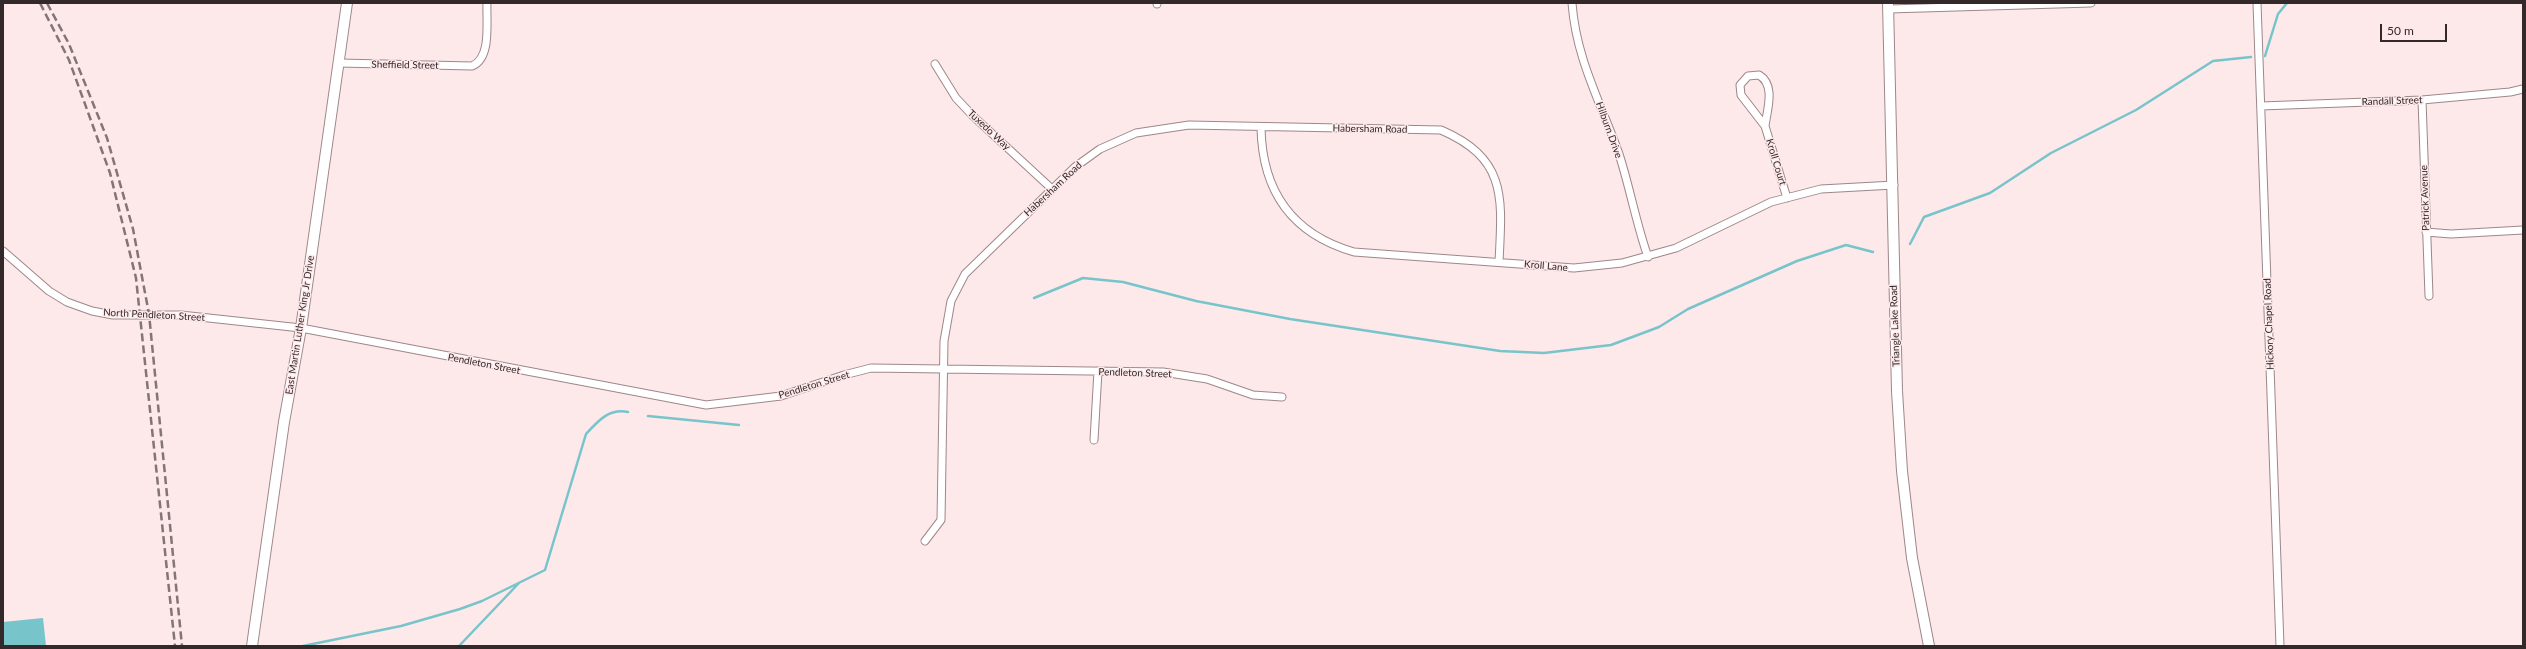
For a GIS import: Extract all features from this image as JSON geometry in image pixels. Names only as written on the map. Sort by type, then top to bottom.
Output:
[{"type":"main road","name":"East Martin Luther King Jr Drive","points":[[252,646],[280,444],[301,328],[347,3]]},
{"type":"main road","name":"Triangle Lake Road","points":[[1888,6],[1894,185],[1894,298],[1902,470],[1912,558],[1929,646]]},
{"type":"street","name":"Sheffield Street","points":[[339,62],[472,66],[481,61],[484,51],[486,3]]},
{"type":"street","name":"Hilburn Drive","points":[[1572,3],[1587,76],[1603,110],[1619,156],[1648,256]]},
{"type":"street","points":[[1888,6],[2091,3]]},
{"type":"street","name":"Hickory Chapel Road","points":[[2257,3],[2280,646]]},
{"type":"street","name":"Tuxedo Way","points":[[936,64],[956,98],[973,116],[1052,189]]},
{"type":"street","name":"Kroll Court","points":[[1765,126],[1770,90],[1768,84],[1759,75],[1748,76],[1740,85],[1741,95],[1765,126],[1788,198]]},
{"type":"street","name":"Randall Street","points":[[2261,106],[2422,100],[2510,92],[2523,89]]},
{"type":"street","name":"Patrick Avenue","points":[[2422,100],[2429,296]]},
{"type":"street","name":"Habersham Road","points":[[925,542],[941,520],[944,341],[951,301],[965,274],[1075,167],[1100,149],[1136,134],[1189,125],[1441,130],[1458,137],[1482,156],[1498,184],[1502,205],[1499,262]]},
{"type":"street","name":"Kroll Lane","points":[[1261,127],[1264,163],[1276,194],[1294,219],[1321,239],[1354,252],[1574,268],[1622,263],[1676,248],[1729,221],[1772,202],[1821,189],[1894,185]]},
{"type":"street","points":[[2426,232],[2451,234],[2523,230]]},
{"type":"street","name":"North Pendleton Street","points":[[3,251],[49,291],[67,302],[92,311],[113,315],[181,315],[301,328]]},
{"type":"street","name":"Pendleton Street","points":[[301,328],[706,405],[781,396],[844,375],[871,368],[1098,371],[1170,374],[1207,379],[1253,395],[1282,397]]},
{"type":"street","points":[[1094,440],[1098,371]]},
{"type":"water","points":[[43,618],[46,646],[3,646],[3,622]]},
{"type":"waterway","points":[[2265,56],[2278,14],[2287,3]]},
{"type":"waterway","points":[[1910,244],[1924,217],[1990,193],[2051,153],[2136,110],[2213,61],[2251,57]]},
{"type":"waterway","points":[[1034,298],[1083,278],[1123,282],[1196,301],[1290,319],[1500,351],[1544,353],[1611,345],[1659,327],[1688,309],[1797,261],[1846,245],[1873,252]]},
{"type":"waterway","points":[[303,646],[401,626],[460,609],[482,601],[545,570],[586,434],[604,417],[615,412],[628,412]]},
{"type":"waterway","points":[[648,416],[739,425]]},
{"type":"waterway","points":[[459,646],[519,583]]},
{"type":"railway","points":[[40,3],[69,60],[110,173],[136,278],[175,646]]},
{"type":"railway","points":[[47,3],[69,44],[107,138],[133,229],[149,314],[182,646]]}]
